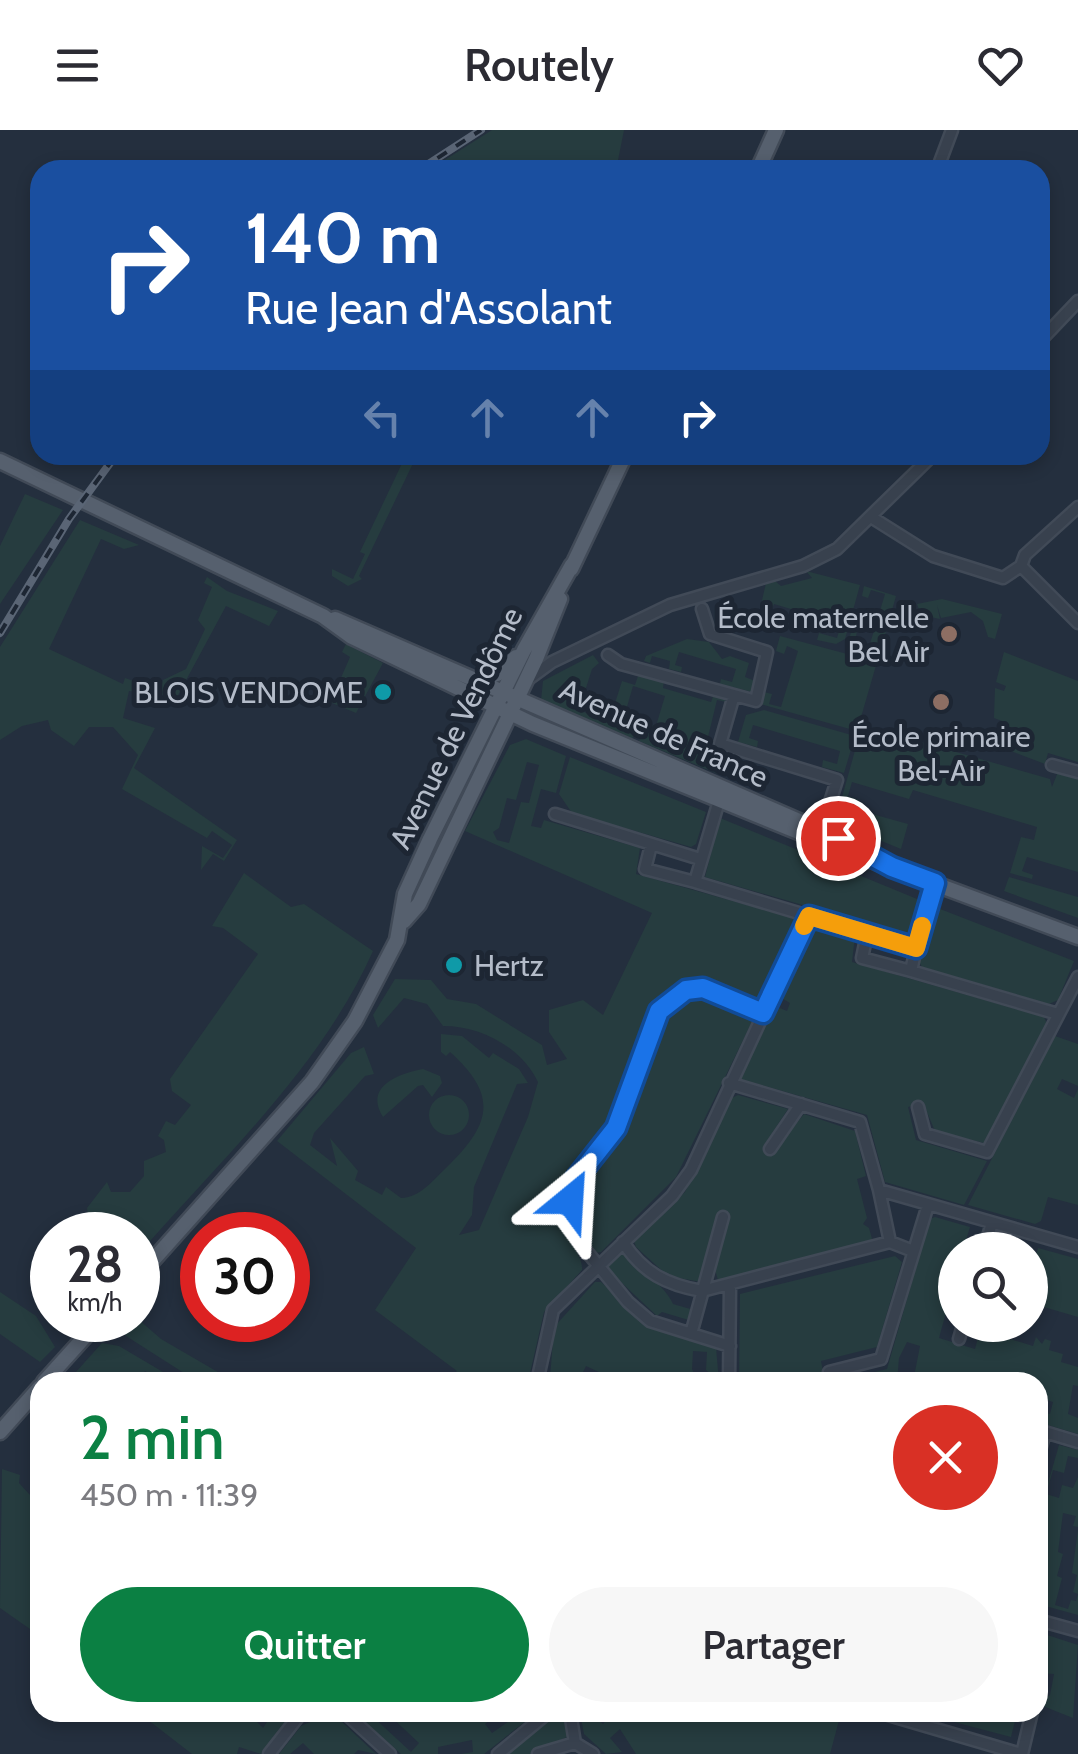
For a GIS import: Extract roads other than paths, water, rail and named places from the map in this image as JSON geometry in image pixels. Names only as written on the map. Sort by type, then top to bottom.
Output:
[{"type":"main road","points":[[762,160],[776,130]]},
{"type":"main road","points":[[0,461],[323,616]]},
{"type":"main road","name":"Avenue de Vendôme","points":[[160,1252],[333,1055],[375,985],[404,921],[406,894],[510,695],[620,465]]},
{"type":"main road","name":"Avenue de France","points":[[323,616],[510,695],[720,795]]},
{"type":"main road","name":"Avenue de France","points":[[323,616],[352,637],[502,711],[1078,937]]},
{"type":"main road","points":[[476,680],[497,674],[530,654]]},
{"type":"main road","name":"Avenue de Vendôme","points":[[510,695],[525,682],[530,654]]},
{"type":"main road","points":[[53,1372],[80,1342]]},
{"type":"main road","points":[[0,1432],[30,1398]]},
{"type":"street","points":[[941,160],[952,130]]},
{"type":"street","points":[[1050,330],[1078,300]]},
{"type":"street","points":[[525,682],[552,662],[701,593],[810,563],[837,549],[922,465]]},
{"type":"street","points":[[870,517],[933,556],[1004,578],[1021,566],[1025,555],[1078,507]]},
{"type":"street","points":[[1021,566],[1078,623]]},
{"type":"street","points":[[608,655],[622,664],[756,701],[767,652],[710,634],[702,609]]},
{"type":"street","points":[[530,654],[552,662]]},
{"type":"street","points":[[734,695],[720,744],[836,780],[819,835]]},
{"type":"street","points":[[1052,765],[1078,772]]},
{"type":"street","points":[[695,882],[720,795]]},
{"type":"street","points":[[555,814],[700,859]]},
{"type":"street","points":[[651,845],[645,869],[916,948]]},
{"type":"street","points":[[910,970],[935,883]]},
{"type":"street","points":[[540,1372],[553,1310],[672,1196],[691,1170],[809,916]]},
{"type":"street","points":[[867,934],[862,958],[1058,1014]]},
{"type":"street","points":[[918,1106],[924,1134],[987,1152],[1078,977]]},
{"type":"street","points":[[730,1346],[650,1320],[580,1242],[570,1200],[575,1180],[616,1128],[659,1011],[686,990],[703,988],[763,1013]]},
{"type":"street","points":[[730,1083],[860,1122],[890,1242]]},
{"type":"street","points":[[770,1148],[801,1104]]},
{"type":"street","points":[[879,1190],[1078,1246]]},
{"type":"street","points":[[828,1372],[881,1359],[928,1204]]},
{"type":"street","points":[[690,1334],[724,1217]]},
{"type":"street","points":[[989,1232],[992,1223]]},
{"type":"street","points":[[623,1242],[655,1277],[676,1287],[702,1291],[890,1242],[913,1251]]},
{"type":"street","points":[[729,1372],[730,1286]]},
{"type":"street","points":[[1048,1433],[1078,1442]]},
{"type":"street","points":[[1048,1623],[1078,1631]]},
{"type":"street","points":[[268,1754],[294,1722]]},
{"type":"street","points":[[355,1722],[390,1754]]},
{"type":"street","points":[[498,1754],[537,1722]]},
{"type":"street","points":[[572,1722],[576,1743],[592,1754]]},
{"type":"street","points":[[912,1722],[1021,1754],[1029,1722]]},
{"type":"street","points":[[538,1754],[576,1743]]},
{"type":"railway","points":[[434,160],[481,130]]},
{"type":"railway","points":[[0,633],[69,519],[109,465]]},
{"type":"place","name":"École maternelle Bel Air","points":[[949,634]]},
{"type":"place","name":"BLOIS VENDOME","points":[[383,692]]},
{"type":"place","name":"École primaire Bel-Air","points":[[941,702]]},
{"type":"place","name":"Hertz","points":[[454,965]]}]
